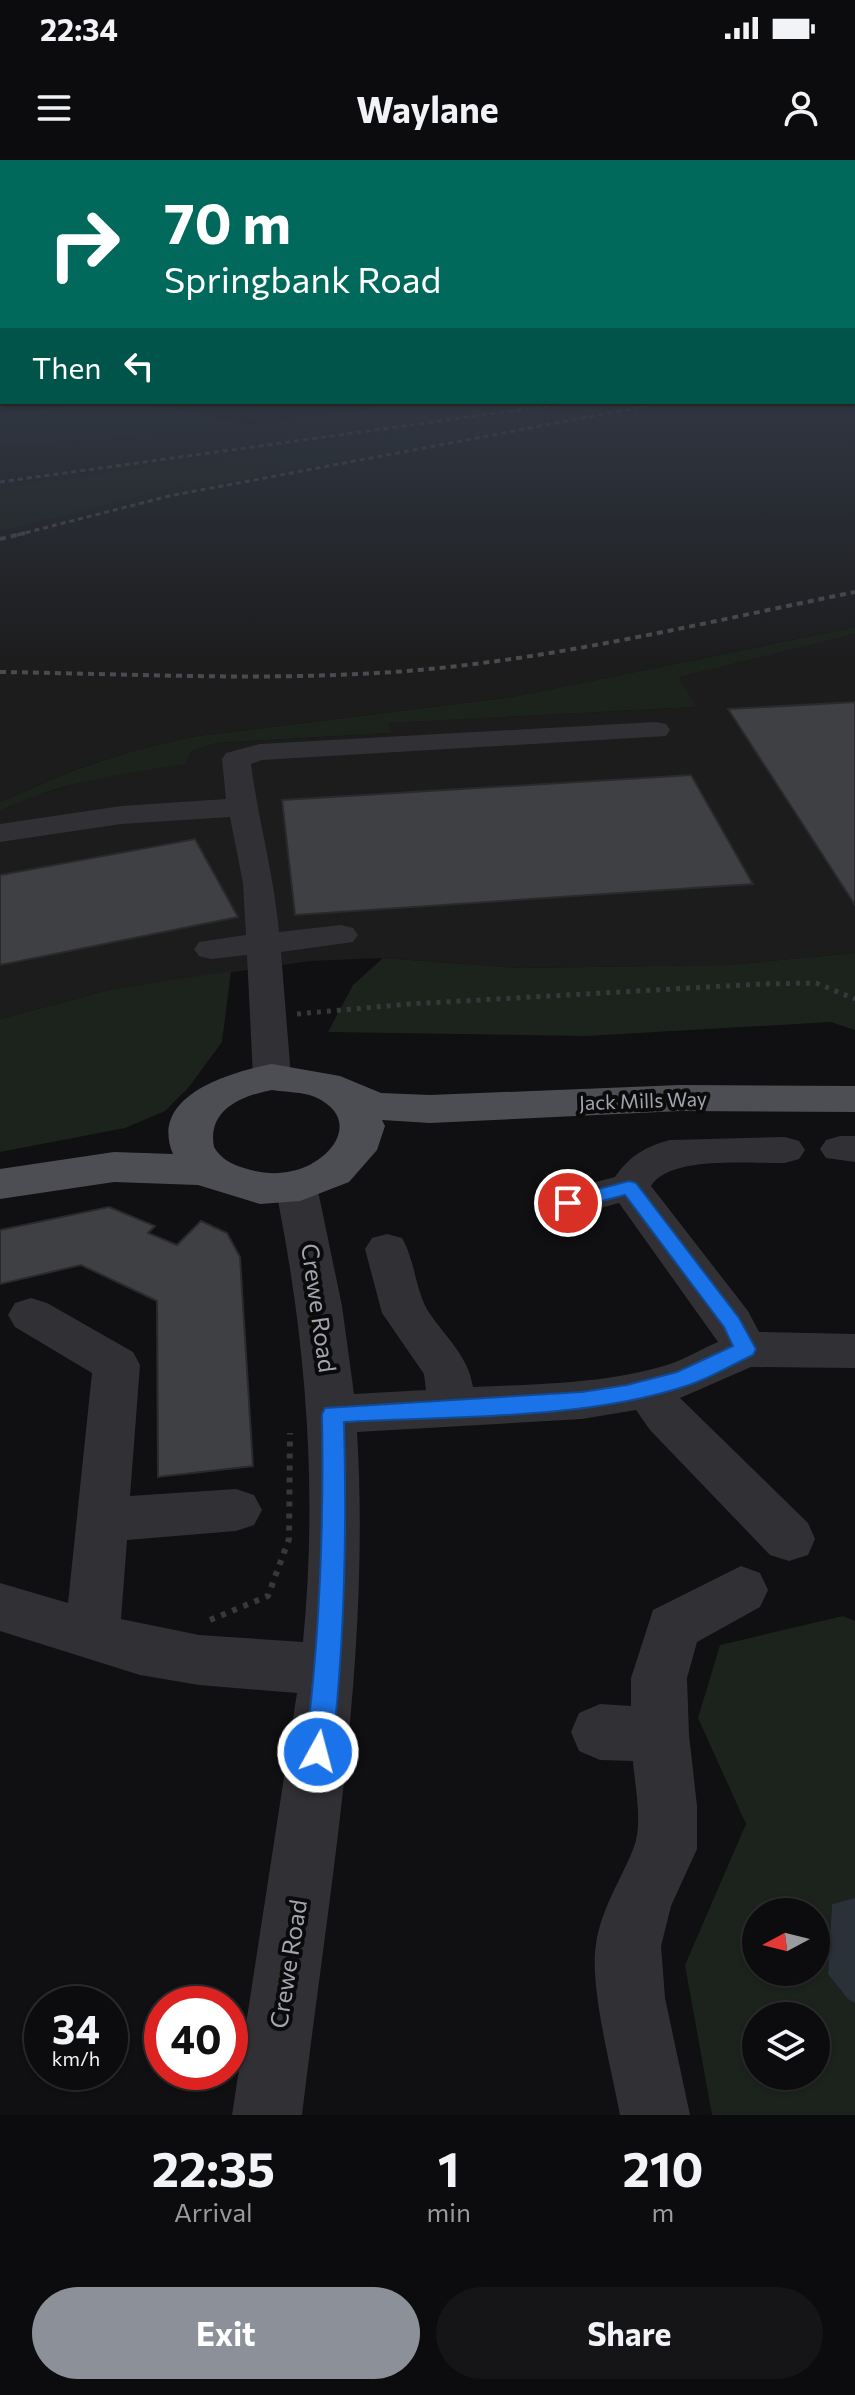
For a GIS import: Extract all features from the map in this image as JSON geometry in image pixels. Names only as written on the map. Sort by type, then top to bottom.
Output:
[{"type":"main road","points":[[272,1077],[300,1077],[325,1083],[354,1113],[358,1150],[344,1165],[323,1178],[296,1186],[263,1188],[232,1183],[199,1150],[199,1111],[218,1094],[243,1083],[272,1077]]},
{"type":"main road","name":"Jack Mills Way","points":[[354,1113],[680,1098],[855,1099]]},
{"type":"main road","points":[[0,1184],[114,1167],[199,1150]]},
{"type":"street","points":[[272,1077],[259,883],[242,808],[236,759],[248,754],[656,730]]},
{"type":"street","points":[[0,833],[117,815],[195,808],[242,808]]},
{"type":"street","points":[[211,949],[341,935]]},
{"type":"street","points":[[568,1203],[635,1179],[670,1153],[785,1150]]},
{"type":"street","points":[[635,1179],[732,1323],[745,1349]]},
{"type":"street","name":"Crewe Road","points":[[267,2115],[329,1670],[336,1535],[311,1415],[311,1250],[296,1186]]},
{"type":"street","points":[[387,1249],[405,1313],[447,1370],[452,1405]]},
{"type":"street","points":[[31,1315],[116,1365],[92,1635]]},
{"type":"street","points":[[311,1415],[582,1400],[648,1389],[683,1379],[745,1349],[855,1351]]},
{"type":"street","points":[[648,1389],[667,1417],[789,1539]]},
{"type":"street","points":[[102,1520],[236,1510]]},
{"type":"street","points":[[655,2115],[632,1998],[628,1946],[641,1899],[666,1849],[667,1806],[640,1715],[673,1627],[741,1590]]},
{"type":"street","points":[[0,1607],[140,1650],[199,1660],[329,1670]]},
{"type":"path","points":[[268,1016],[409,1004],[761,984],[816,983],[855,999]]},
{"type":"path","points":[[199,1625],[268,1596],[289,1539],[311,1415]]},
{"type":"shaded area","points":[[0,480],[855,480],[855,627],[513,697],[191,737],[77,769],[0,802]]},
{"type":"shaded area","points":[[55,480],[238,480],[186,490],[181,487],[164,490],[0,531],[0,488]]},
{"type":"shaded area","points":[[855,627],[855,634],[679,677],[696,707],[388,723],[391,733],[217,743],[191,751],[185,764],[67,786],[0,811],[0,802],[77,769],[191,737],[513,697]]},
{"type":"shaded area","points":[[855,634],[855,953],[729,965],[520,968],[383,958],[310,961],[109,990],[0,1019],[0,811],[26,798],[217,743],[390,733],[387,723],[695,707],[678,677]]},
{"type":"shaded area","points":[[855,953],[855,1030],[831,1022],[586,1036],[328,1032],[353,985],[383,958],[520,968],[729,965]]},
{"type":"shaded area","points":[[231,971],[222,1042],[189,1087],[165,1111],[125,1128],[0,1152],[0,1019],[109,990]]},
{"type":"shaded area","points":[[843,1616],[855,1621],[855,1898],[832,1904],[830,1939],[830,1898],[742,1898],[742,1986],[830,1986],[830,1976],[855,2003],[855,2115],[712,2115],[685,1965],[746,1824],[698,1718],[720,1645]]},
{"type":"shaded area","points":[[855,1898],[855,2003],[830,1976],[832,1904]]},
{"type":"building","points":[[855,702],[855,905],[728,709]]},
{"type":"building","points":[[691,775],[753,884],[295,915],[282,800]]},
{"type":"building","points":[[195,839],[238,917],[0,965],[0,875]]},
{"type":"building","points":[[109,1207],[155,1226],[148,1233],[177,1245],[201,1221],[227,1233],[240,1257],[253,1466],[158,1477],[157,1301],[81,1265],[0,1284],[0,1230]]},
{"type":"railway","points":[[0,482],[13,480]]},
{"type":"railway","points":[[22,534],[169,496],[253,480]]},
{"type":"railway","points":[[0,539],[22,534]]},
{"type":"railway","points":[[17,535],[22,534]]},
{"type":"railway","points":[[0,672],[314,676],[419,670],[583,647],[855,592]]},
{"type":"route","points":[[318,1752],[329,1670],[336,1535],[333,1414],[582,1400],[627,1394],[683,1379],[745,1349],[732,1323],[629,1187],[568,1203]]}]
